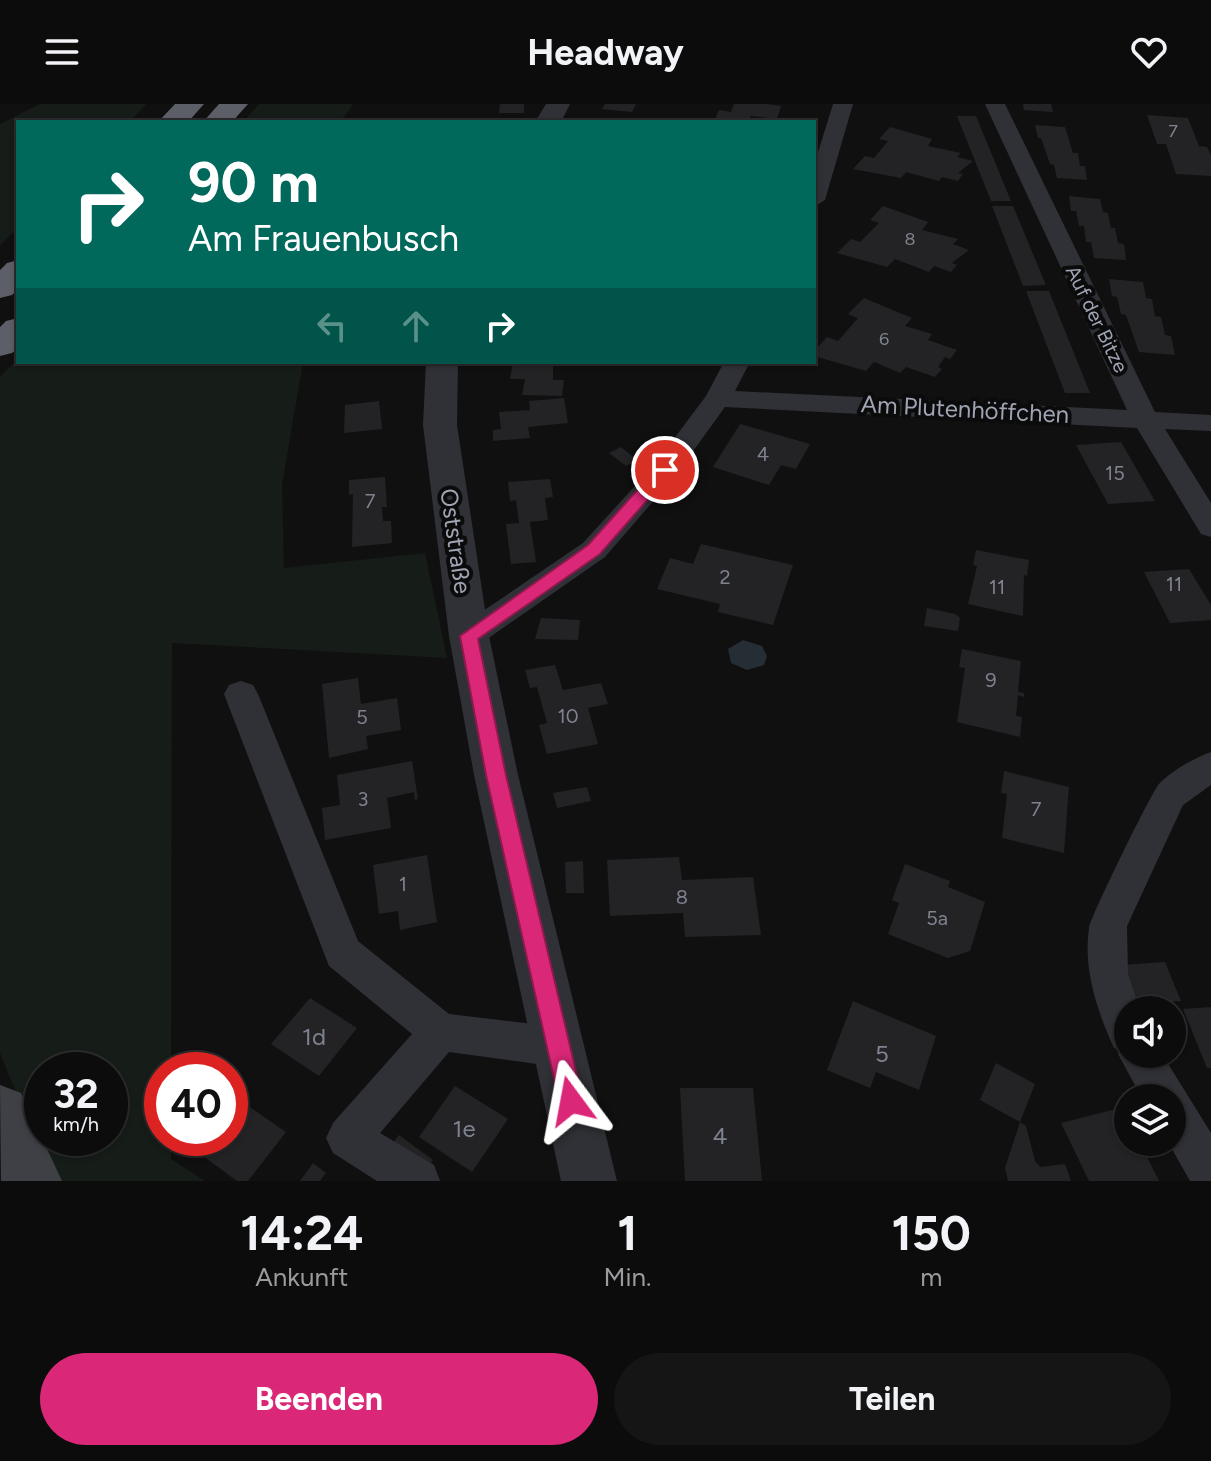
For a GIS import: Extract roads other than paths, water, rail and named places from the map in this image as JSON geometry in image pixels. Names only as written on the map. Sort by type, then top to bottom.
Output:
[{"type":"highway","points":[[174,120],[190,104]]},
{"type":"highway","points":[[219,120],[234,104]]},
{"type":"highway","points":[[0,288],[16,272]]},
{"type":"highway","points":[[0,346],[16,330]]},
{"type":"main road","points":[[0,1114],[32,1181]]},
{"type":"street","points":[[816,193],[843,104]]},
{"type":"street","name":"Auf der Bitze","points":[[995,104],[1144,417],[1211,527]]},
{"type":"street","name":"Oststraße","points":[[442,364],[440,425],[469,636],[496,775],[589,1181]]},
{"type":"street","points":[[469,636],[594,550],[665,470],[718,398],[736,364]]},
{"type":"street","name":"Am Plutenhöffchen","points":[[718,398],[1144,417],[1211,423]]},
{"type":"street","points":[[241,694],[343,953],[440,1032],[559,1047]]},
{"type":"street","points":[[1115,996],[1108,974],[1108,926],[1170,795],[1211,766]]},
{"type":"street","points":[[418,1181],[348,1138],[440,1032]]},
{"type":"street","points":[[1186,1132],[1211,1174]]}]
